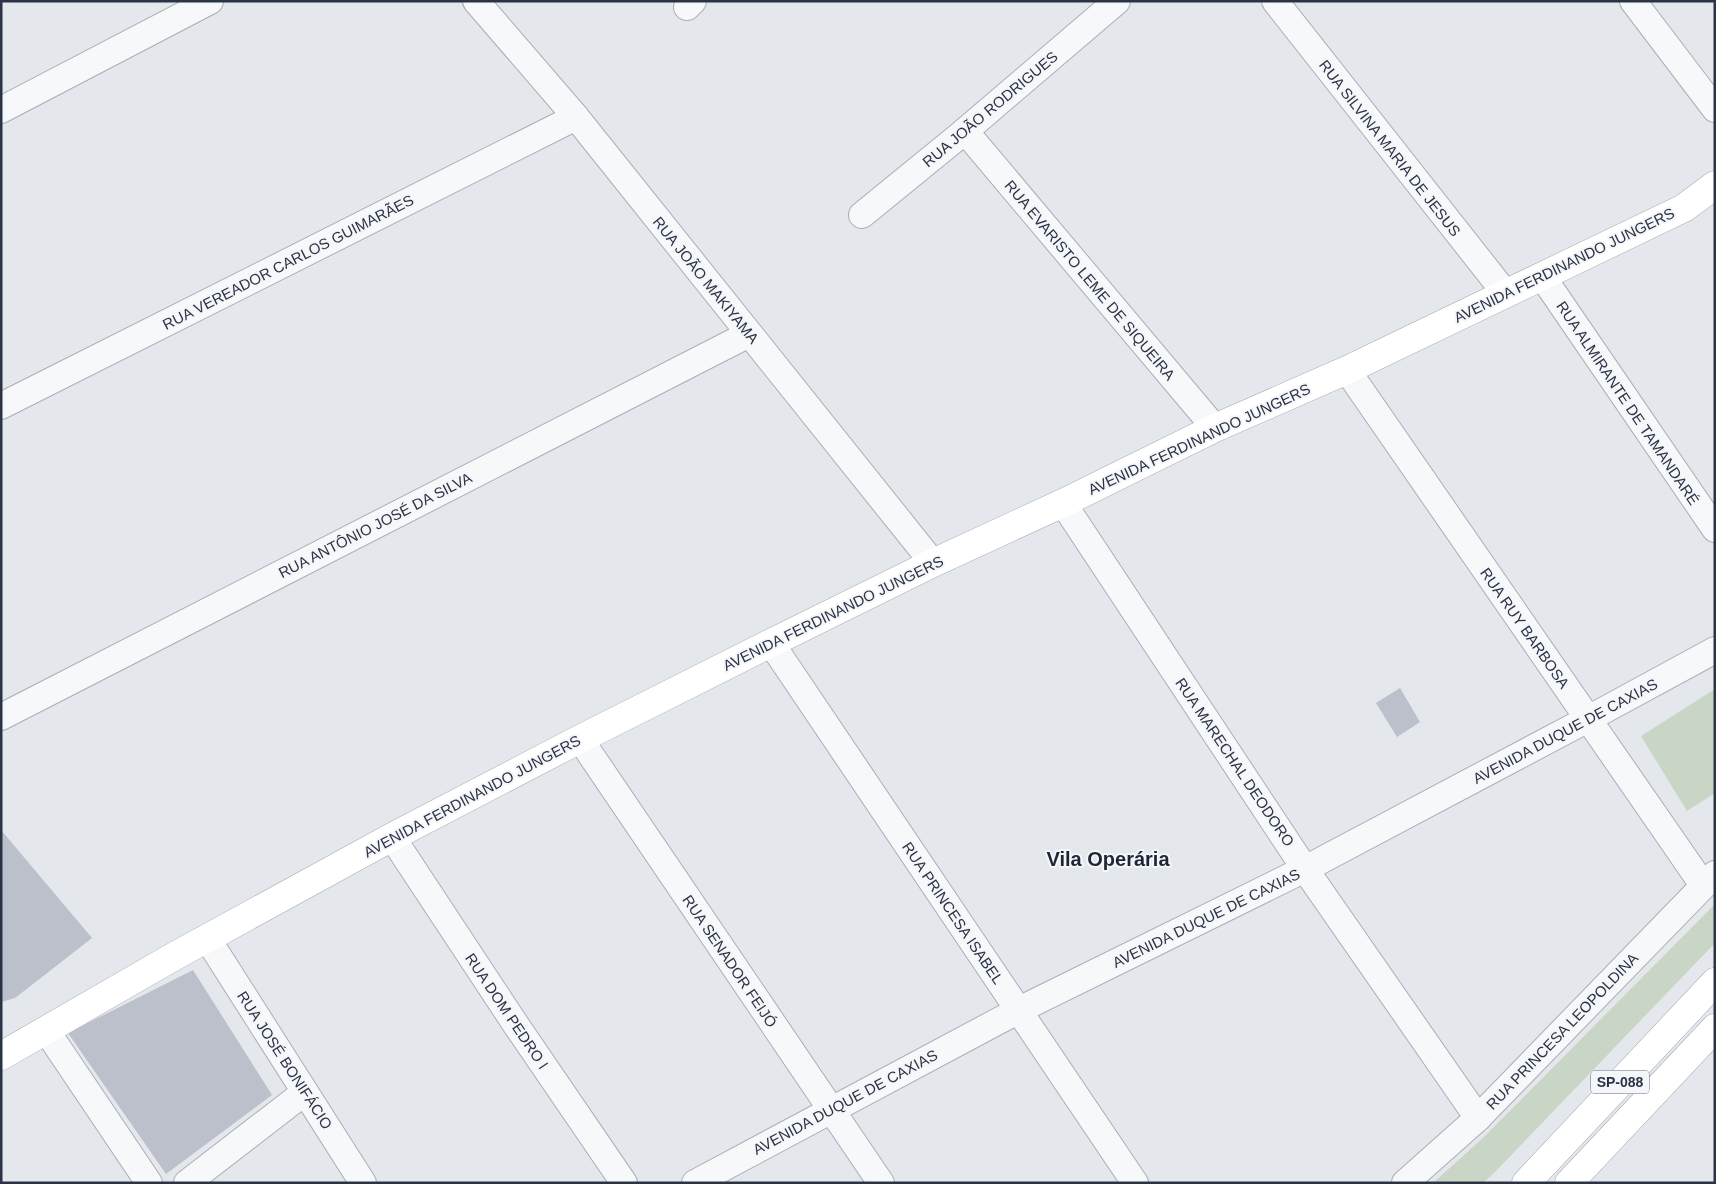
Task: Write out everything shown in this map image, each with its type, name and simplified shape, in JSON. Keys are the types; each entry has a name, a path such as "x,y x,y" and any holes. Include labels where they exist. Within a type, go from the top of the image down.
{"street":[{"path":"1,110 210,1"},
{"name":"RUA JOÃO MAKIYAMA","path":"476,1 576,117 933,563"},
{"name":"RUA JOÃO RODRIGUES","path":"862,215 965,131 1117,1"},
{"name":"RUA SILVINA MARIA DE JESUS","path":"1275,1 1506,294"},
{"path":"1633,1 1715,109"},
{"name":"RUA VEREADOR CARLOS GUIMARÃES","path":"1,406 576,117"},
{"name":"RUA EVARISTO LEME DE SIQUEIRA","path":"965,131 1215,428"},
{"name":"AVENIDA FERDINANDO JUNGERS","path":"1,1056 207,938 392,837 580,739 933,563 1063,503 1215,428 1347,370 1684,208 1715,185"},
{"name":"AVENIDA FERDINANDO JUNGERS","path":"1684,208 1715,207"},
{"name":"RUA ALMIRANTE DE TAMANDARÉ","path":"1542,276 1715,529"},
{"name":"RUA ANTÔNIO JOSÉ DA SILVA","path":"1,717 749,334"},
{"name":"RUA RUY BARBOSA","path":"1347,370 1588,719 1709,879"},
{"name":"RUA MARECHAL DEODORO","path":"1063,503 1305,869 1478,1118"},
{"name":"RUA PRINCESA ISABEL","path":"771,643 1135,1183"},
{"name":"AVENIDA DUQUE DE CAXIAS","path":"695,1183 1019,1010 1305,869 1715,650"},
{"name":"RUA SENADOR FEIJÓ","path":"580,739 880,1183"},
{"name":"RUA DOM PEDRO I","path":"392,837 516,1025 624,1183"},
{"name":"RUA PRINCESA LEOPOLDINA","path":"1406,1183 1478,1118 1709,879"},
{"name":"RUA JOSÉ BONIFÁCIO","path":"207,938 363,1183"},
{"name":"SP-088","path":"1526,1183 1715,982"},
{"name":"SP-088","path":"1569,1183 1715,1028"},
{"path":"46,1030 149,1183"},
{"path":"187,1183 305,1092"}],"green space":[{"path":"1715,689 1715,793 1687,811 1641,736"},
{"path":"1715,904 1715,943 1496,1171 1483,1183 1433,1183 1484,1137"}],"building":[{"path":"1400,688 1420,722 1397,737 1376,703"},
{"path":"1,830 92,938 15,998 1,1002"},
{"path":"193,970 272,1095 166,1174 68,1033"}],"district":[{"name":"Vila Operária","path":"1108,859"}]}
